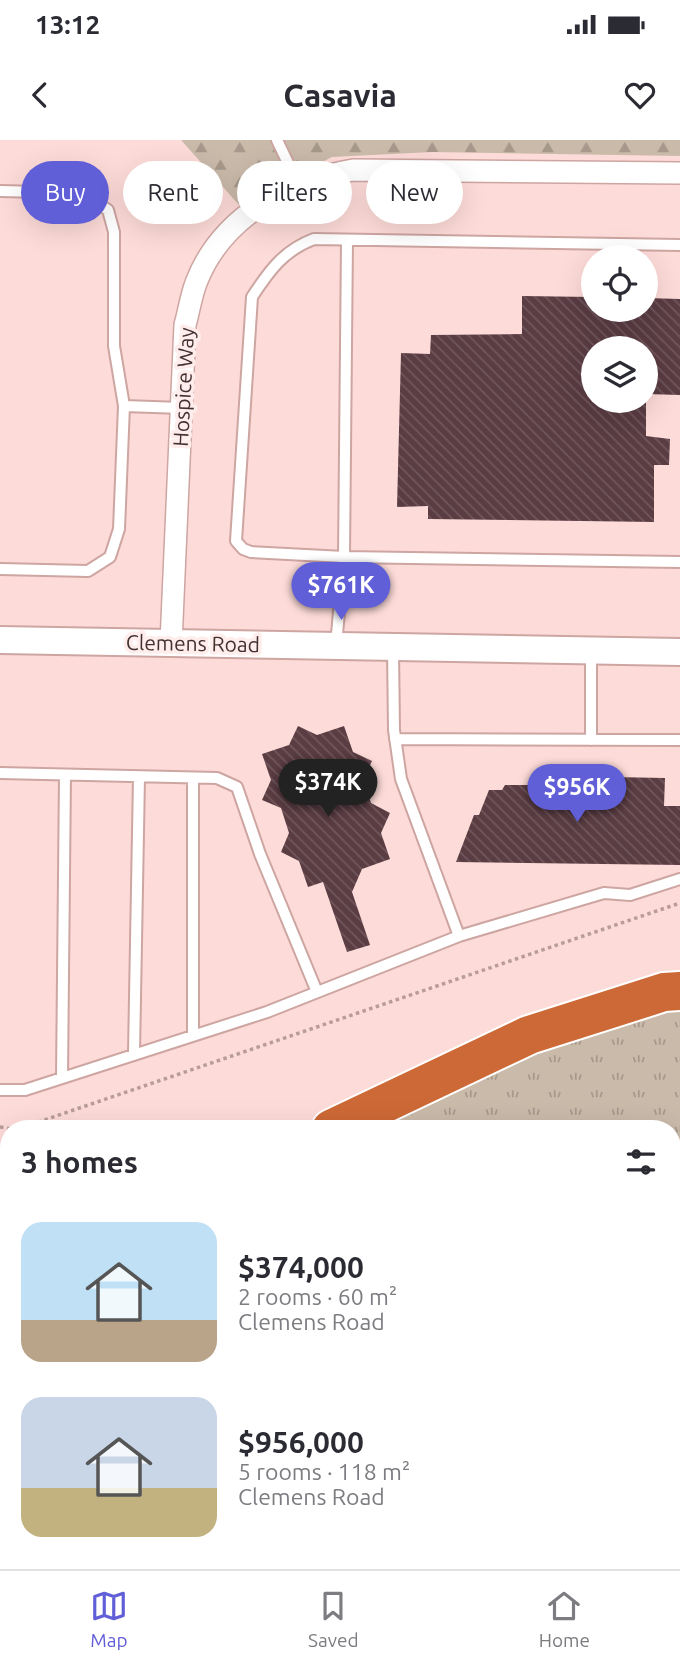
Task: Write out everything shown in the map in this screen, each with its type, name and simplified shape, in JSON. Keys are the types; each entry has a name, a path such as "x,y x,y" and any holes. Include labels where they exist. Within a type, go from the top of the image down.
{"highway":[{"path":"350,1120 528,1035 664,992 680,990"}],"street":[{"name":"Hospice Way","path":"352,170 680,173"},
{"name":"Hospice Way","path":"171,643 185,325 196,281 222,240 239,224"},
{"name":"Clemens Road","path":"0,640 680,652"}],"lane":[{"path":"277,140 287,161"},
{"path":"0,191 82,194 108,210 114,232 114,346 124,406 120,529 110,557 88,571 0,569"},
{"path":"680,245 314,239 297,245 272,267 252,297 236,541 243,549 251,552 344,558 680,562"},
{"path":"336,645 344,558 347,240"},
{"path":"124,406 182,408"},
{"path":"393,646 394,739 401,779 459,936"},
{"path":"591,649 591,740"},
{"path":"394,739 680,740"},
{"path":"0,773 217,778 237,787 260,854 317,992"},
{"path":"62,1077 65,775"},
{"path":"134,1053 139,777"},
{"path":"193,778 193,1034"},
{"path":"0,1090 25,1090 267,1012 459,936 604,894 631,895 680,879"}],"path":[{"path":"44,1120 680,903"}],"green space":[{"path":"181,140 680,140 680,156 432,152 332,157 324,161 237,161 237,203 223,187 223,161 200,161"},
{"path":"680,1003 680,1120 366,1120 485,1065"}],"building":[{"path":"522,296 581,297 581,322 658,322 658,298 680,299 680,395 658,394 658,336 581,336 581,413 646,413 646,436 670,439 669,465 654,465 654,522 428,519 428,506 397,507 401,353 430,354 431,335 522,334"},
{"path":"298,726 317,735 344,726 353,752 372,761 363,780 371,803 390,813 381,833 390,859 362,869 352,892 370,945 347,952 323,882 308,887 299,861 281,852 289,833 281,808 262,800 271,780 262,754 289,745"},
{"path":"559,776 665,778 664,806 680,806 680,865 456,862 474,815 479,815 489,790 502,790 505,785 555,785"}]}
